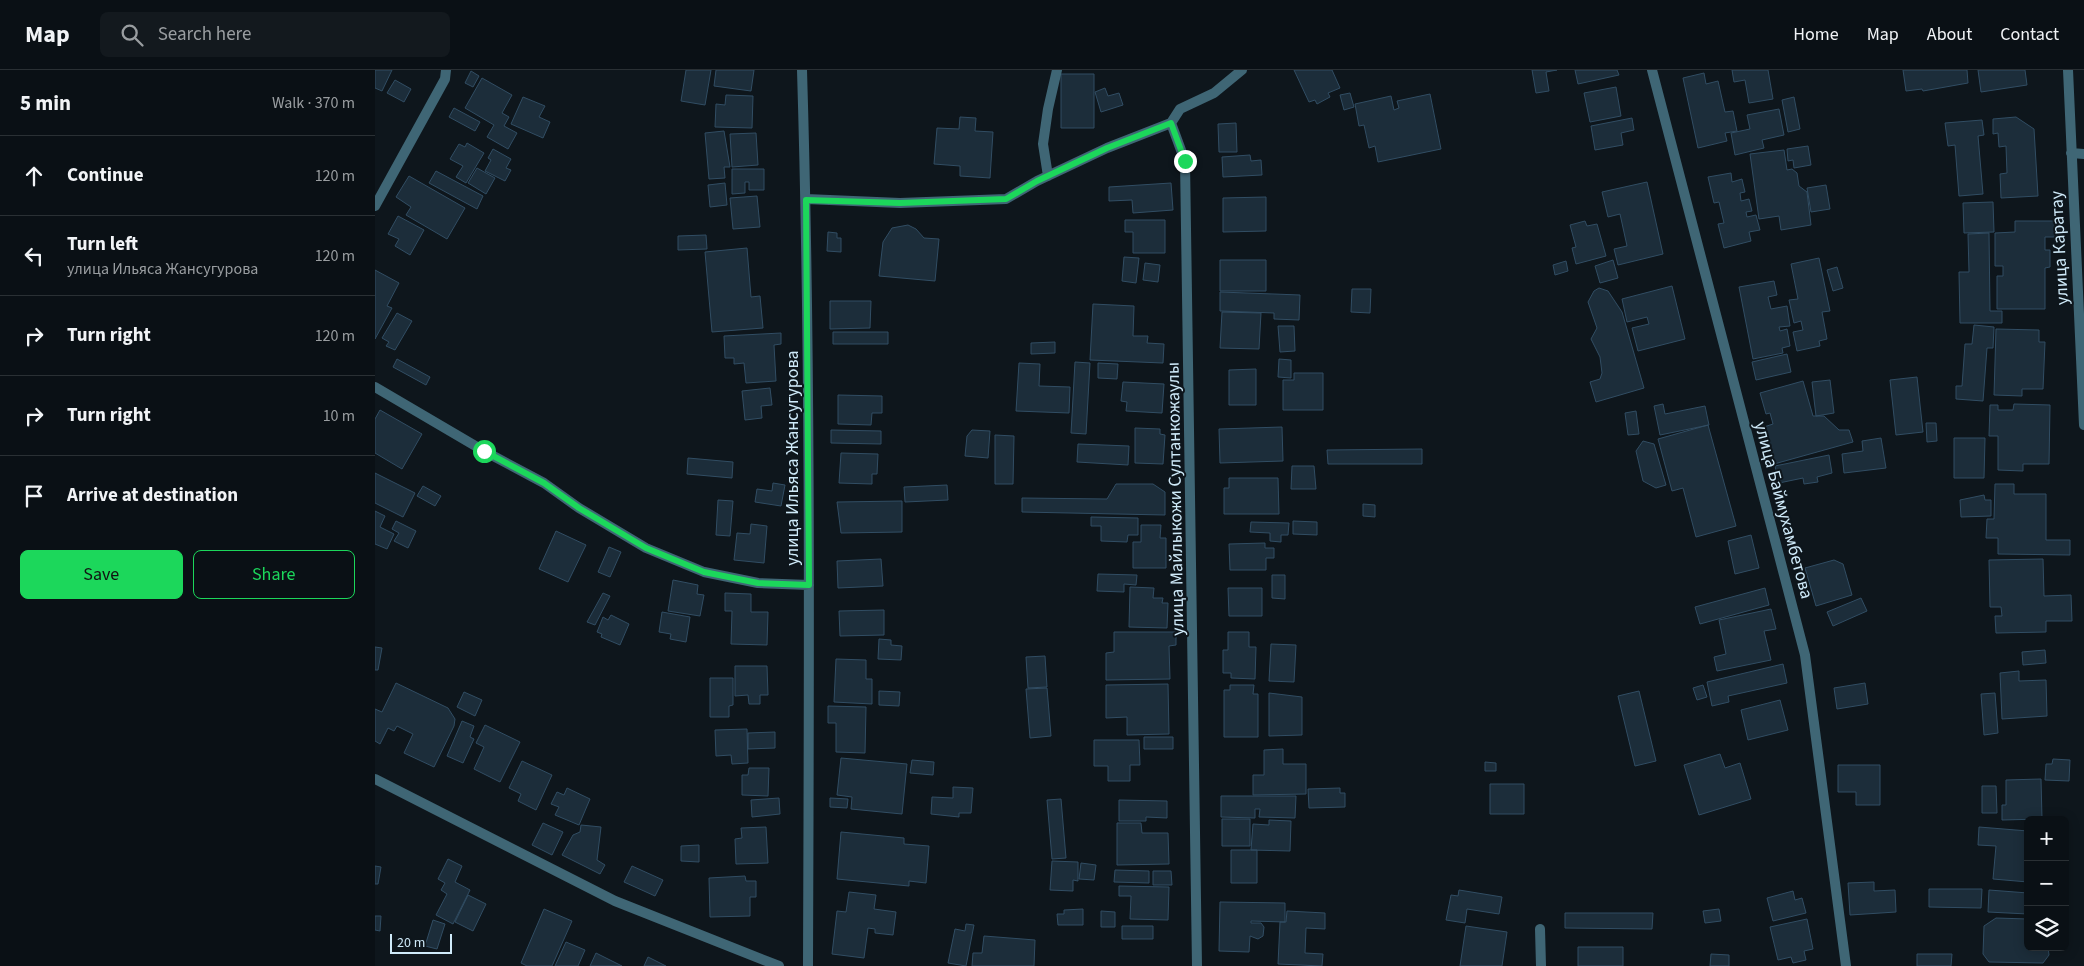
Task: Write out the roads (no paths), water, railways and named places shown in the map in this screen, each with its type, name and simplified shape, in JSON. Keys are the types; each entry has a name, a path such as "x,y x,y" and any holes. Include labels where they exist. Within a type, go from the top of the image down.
{"street":[{"path":"375,206 445,78 447,70"},
{"name":"улица Ильяса Жансугурова","path":"803,70 809,585 808,966"},
{"path":"1048,176 1043,144 1047,109 1057,70"},
{"path":"806,200 900,203 1006,199 1048,176 1107,148 1171,123 1180,109 1214,92 1242,70"},
{"name":"улица Баймухамбетова","path":"1652,70 1805,655 1846,966"},
{"name":"улица Каратау","path":"2069,70 2071,154 2084,425"},
{"name":"улица Майлыкожи Султанкожаулы","path":"1171,123 1185,161 1197,966"},
{"path":"2071,154 2084,154"},
{"path":"375,387 484,451 544,483 579,508 646,548 704,572 758,583 809,585"},
{"path":"375,779 615,902 779,966"},
{"path":"1540,929 1541,966"}]}
